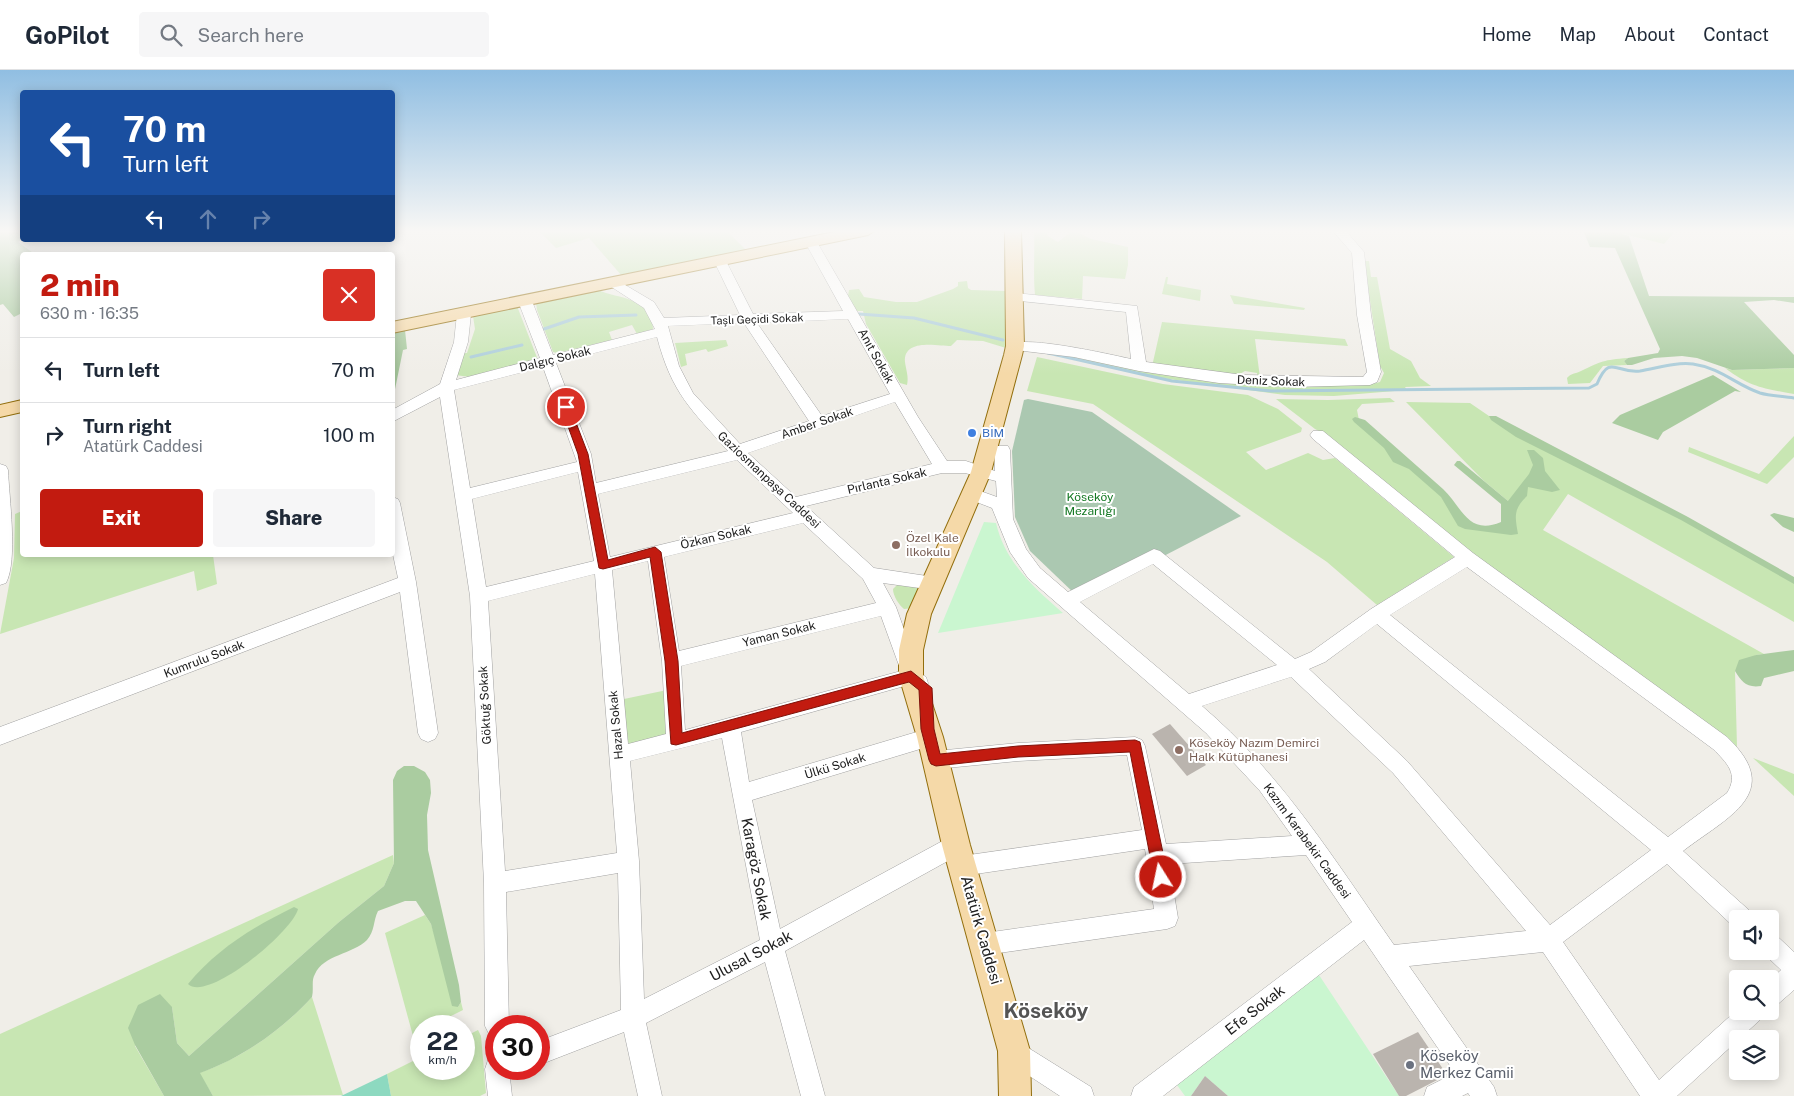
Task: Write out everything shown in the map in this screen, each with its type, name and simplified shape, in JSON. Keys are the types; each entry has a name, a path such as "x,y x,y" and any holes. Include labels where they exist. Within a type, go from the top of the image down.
{"main road":[{"path":"395,327 639,278"},
{"name":"Atatürk Caddesi","path":"1018,278 1020,298"},
{"name":"Atatürk Caddesi","path":"1015,1096 1016,1072 1014,1052 959,855 931,742 911,650 919,614 988,474 1002,450 1021,346 1021,278"},
{"name":"Atatürk Caddesi","path":"988,474 1021,346"},
{"path":"0,411 20,406"},
{"name":"Atatürk Caddesi","path":"918,682 928,632 978,496"}],"street":[{"path":"728,278 746,315 818,422"},
{"name":"Anıt Sokak","path":"831,278 898,396 942,467"},
{"name":"Deniz Sokak","path":"1021,346 1050,348 1199,376 1266,383 1365,382 1372,379 1374,372 1364,315 1360,278"},
{"path":"615,283 649,305 660,322"},
{"path":"1020,298 1132,309 1138,366"},
{"name":"Hazal Sokak","path":"525,301 549,360 586,465 603,565 628,861 633,1017 650,1096"},
{"path":"446,386 460,342 464,314"},
{"name":"Taşlı Geçidi Sokak","path":"660,322 746,315 853,316"},
{"name":"Dalgıç Sokak","path":"395,414 446,386 549,360 660,322"},
{"name":"Gaziosmanpaşa Caddesi","path":"660,322 672,366 681,385 703,415 738,452 869,574 887,607 918,682"},
{"name":"Göktuğ Sokak","path":"446,386 480,596 495,883 497,1015"},
{"name":"Amber Sokak","path":"590,490 738,452 818,422 898,396"},
{"path":"1318,435 1467,558 1530,602 1720,743 1741,766 1744,779 1742,790 1734,800 1666,849 1548,940 1389,957"},
{"path":"1002,450 1006,522"},
{"path":"464,495 586,465"},
{"name":"Pırlanta Sokak","path":"794,503 942,467 959,467 988,474"},
{"path":"0,470 3,552 0,578"},
{"name":"Kazım Karabekir Caddesi","path":"978,496 999,504 1015,545 1026,563 1043,582 1187,703 1254,770 1312,845 1478,1087"},
{"name":"Özkan Sokak","path":"480,596 808,516"},
{"path":"395,519 407,582 428,733"},
{"path":"655,552 672,661 676,740"},
{"path":"1066,601 1154,556 1293,668 1400,767 1548,940 1657,1096 1743,1020"},
{"path":"1187,703 1293,668 1318,656 1377,614 1467,558"},
{"path":"869,574 934,583"},
{"name":"Kumrulu Sokak","path":"0,736 407,582"},
{"name":"Yaman Sokak","path":"672,661 887,607"},
{"path":"1377,614 1666,849 1732,910"},
{"path":"619,755 918,682"},
{"name":"Karagöz Sokak","path":"730,727 741,794 772,946 813,1096"},
{"name":"Ülkü Sokak","path":"741,794 931,742 1018,752 1135,746 1156,847"},
{"path":"959,855 1156,847 1312,845"},
{"path":"985,944 1167,918 1156,847"},
{"name":"Ulusal Sokak","path":"550,1049 633,1017 772,946 959,855"},
{"path":"495,883 628,861"},
{"name":"Efe Sokak","path":"1143,1096 1367,924"},
{"path":"1779,953 1794,967"},
{"path":"1779,988 1794,974"},
{"path":"1014,1052 1082,1096"},
{"path":"499,1080 500,1096"},
{"path":"1436,1096 1478,1087"}],"green space":[{"path":"0,278 20,278 20,314 14,317 3,304 0,305"},
{"path":"1083,278 1082,299 1035,295 1034,279"},
{"path":"1166,278 1168,278 1167,284 1201,290 1200,301 1162,294"},
{"path":"1367,278 1377,278 1390,349 1411,361 1420,378 1431,386 1405,387 1407,390 1334,396 1285,395 1154,377 1052,354 1058,353 1157,374 1263,386 1372,384 1380,382 1384,373 1380,366"},
{"path":"1628,278 1643,278 1649,296 1794,297 1794,303 1774,300 1744,302 1794,355 1794,368 1732,370 1697,358 1682,356 1654,358 1632,365 1627,365 1624,361 1628,358 1658,353 1660,349"},
{"path":"967,281 968,288 971,290 1005,291 1008,332 1006,348 983,341 957,340 951,346 915,346 906,354 907,385 900,383 866,324 863,311 853,311 848,296 849,290 859,289 864,297 896,302 917,302 953,289 958,286 958,282"},
{"path":"598,290 641,305 651,319 653,329 637,334 632,325 609,332 612,340 557,353 553,352 536,303"},
{"path":"1230,295 1305,308 1304,310 1234,304"},
{"path":"517,306 538,360 470,377 455,375 463,353 467,353 475,329 473,316"},
{"path":"1162,322 1345,339 1348,346 1255,339 1260,378 1258,378 1257,373 1245,371 1238,375 1155,365 1153,362"},
{"path":"395,330 405,330 407,349 403,350 395,389"},
{"path":"726,340 728,346 708,352 706,349 685,354 687,365 681,367 675,343"},
{"path":"1037,357 1163,384 1248,395 1278,409 1302,428 1301,432 1246,452 1266,470 1308,453 1323,460 1335,458 1454,557 1377,605 1327,562 1093,404 1027,391"},
{"path":"1628,358 1624,361 1627,365 1603,366 1590,383 1568,384 1567,378 1572,374 1613,359"},
{"path":"1725,368 1732,370 1794,368 1794,394 1766,388 1743,380"},
{"path":"1713,375 1741,392 1735,391 1663,432 1658,440 1612,423 1620,415"},
{"path":"1390,398 1395,402 1362,404 1357,410 1359,420 1443,494 1468,525 1491,529 1503,524 1508,501 1483,480 1406,402 1470,403 1489,416 1794,580 1794,622 1568,494 1543,530 1764,654 1756,655 1735,671 1737,747 1473,556 1325,434 1315,429 1276,399"},
{"name":"Köseköy Mezarlığı","path":"1028,399 1092,412 1241,516 1158,559 1076,595 1030,551 1015,517 1012,451 1024,400"},
{"path":"1489,416 1496,416 1688,517 1794,577 1794,584 1681,520 1516,437 1491,420"},
{"path":"1355,417 1365,420 1443,489 1467,518 1481,525 1501,522 1501,504 1454,465 1457,461 1460,461 1508,501 1529,474 1533,465 1527,450 1534,450 1543,458 1545,471 1560,490 1552,492 1528,487 1527,496 1519,505 1516,513 1518,534 1511,535 1465,529 1458,526 1441,497 1409,469 1393,462 1384,448 1354,422 1352,419"},
{"path":"1794,436 1794,457 1767,484 1688,452 1689,447 1759,474"},
{"path":"20,512 20,557 213,557 217,584 197,591 194,571 0,634 14,558 15,514"},
{"path":"1774,513 1794,518 1794,532 1783,527 1770,515"},
{"path":"984,522 996,523 1006,550 1022,573 1031,584 1063,613 938,633"},
{"path":"897,585 922,588 914,608 904,609 898,603 893,589"},
{"path":"1794,650 1794,671 1764,678 1761,686 1748,685 1735,671 1739,660 1756,655"},
{"path":"667,690 669,734 629,744 626,736 624,699"},
{"path":"1753,758 1794,774 1794,796"},
{"path":"404,766 414,766 425,772 430,780 431,793 427,815 428,850 459,985 461,1002 458,1007 452,1006 431,924 416,901 405,901 378,911 367,940 354,949 331,959 319,968 313,979 312,997 288,1021 246,1051 200,1073 213,1096 164,1096 135,1045 128,1028 138,1005 160,994 172,1007 177,1043 189,1056 339,922 384,886 394,863 393,780 397,771"},
{"path":"393,855 394,863 384,886 339,922 189,1056 177,1043 172,1007 135,1046 164,1096 0,1096 0,1034"},
{"path":"294,907 298,909 282,933 249,962 213,983 198,987 188,984 199,971 223,950 250,931"},
{"path":"425,915 431,924 458,1007 461,1002 463,1010 453,1015 410,1015 410,1025 385,933"},
{"path":"1319,975 1399,1096 1228,1096 1205,1076 1191,1096 1185,1096 1177,1085"},
{"path":"312,997 343,1095 213,1096 199,1073 230,1060 260,1042 288,1021"},
{"path":"478,1030 481,1036 486,1093 480,1096 391,1096 387,1074 410,1062 410,1080 475,1080 475,1032"},
{"path":"387,1074 391,1096 341,1096"}],"building":[{"name":"Köseköy Nazım Demirci Halk Kütüphanesi","path":"1170,724 1206,765 1187,776 1152,734"},
{"name":"Köseköy Merkez Camii","path":"1418,1032 1447,1075 1406,1096 1399,1096 1373,1054"},
{"path":"1205,1076 1228,1096 1191,1096"}],"waterway":[{"path":"859,314 914,318 1003,340"},
{"path":"544,329 579,317 636,315"},
{"path":"471,357 522,345"},
{"path":"1048,353 1172,381 1271,391 1589,388 1597,384 1606,369 1610,367 1640,371 1673,365 1693,364 1712,369 1751,390 1768,395 1794,398"}],"place":[{"name":"BİM","path":"972,433"},
{"name":"Özel Kale İlkokulu","path":"896,545"},
{"name":"Köseköy Nazım Demirci Halk Kütüphanesi","path":"1179,750"},
{"name":"Köseköy Merkez Camii","path":"1410,1065"}],"district":[{"name":"Köseköy","path":"1046,1011"}],"route":[{"path":"566,407 583,454 603,565 655,552 672,661 676,740 730,727 911,676 925,688 928,729 936,760 1018,752 1135,746 1161,877"}]}
